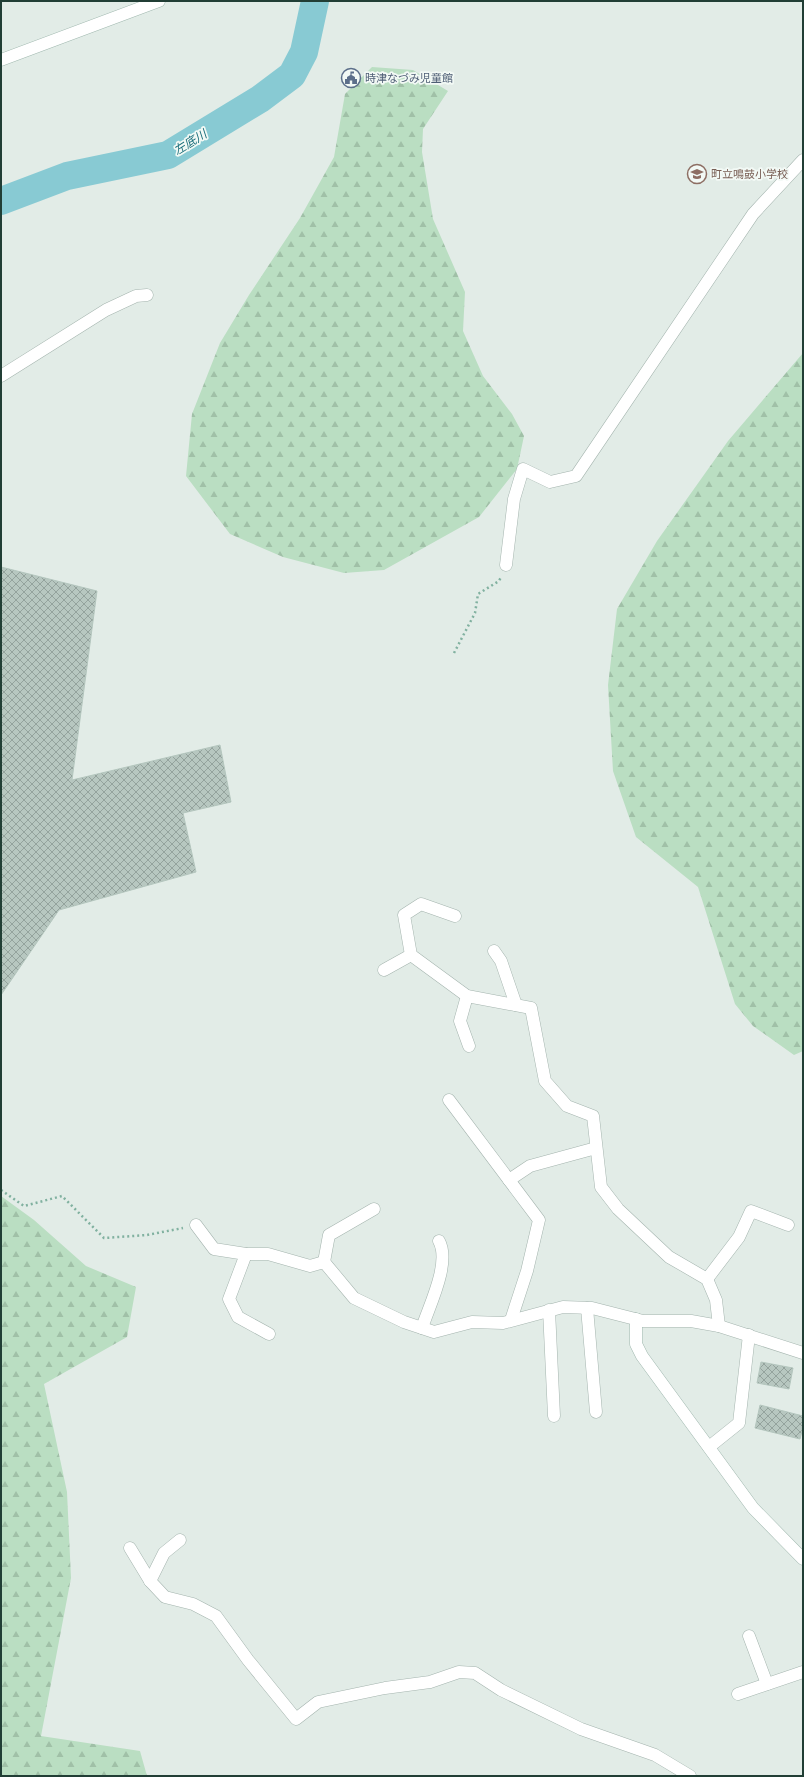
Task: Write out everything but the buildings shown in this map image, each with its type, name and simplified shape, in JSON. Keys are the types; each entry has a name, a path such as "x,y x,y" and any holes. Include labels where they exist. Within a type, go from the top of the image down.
{"street":[{"path":"1,60 159,1"},
{"path":"506,565 514,499 523,469 550,482 576,476 753,214 803,160"},
{"path":"1,376 106,310 136,296 147,294"},
{"path":"455,916 421,904 404,915 411,955 467,996 531,1008 545,1081 567,1106 594,1116 601,1187 618,1209 669,1258 707,1279 716,1300 719,1326"},
{"path":"494,951 501,961 516,1005"},
{"path":"384,970 411,955"},
{"path":"467,996 460,1021 469,1046"},
{"path":"450,1100 539,1220 526,1271 511,1320"},
{"path":"509,1180 530,1166 596,1148"},
{"path":"324,1262 329,1235 374,1209"},
{"path":"707,1279 739,1237 751,1212 788,1225"},
{"path":"196,1225 214,1249 246,1254 268,1254 310,1266 324,1262"},
{"path":"422,1328 443,1265 443,1248 439,1241"},
{"path":"246,1254 229,1299 238,1317 269,1334"},
{"path":"324,1262 354,1298 397,1319 434,1332 472,1322 503,1323 563,1306 587,1308 636,1319 691,1320 719,1326 803,1352"},
{"path":"587,1308 596,1412"},
{"path":"549,1310 554,1416"},
{"path":"636,1319 636,1344 642,1356 753,1508 803,1559"},
{"path":"709,1447 739,1423 749,1335"},
{"path":"150,1580 164,1553 180,1540"},
{"path":"130,1548 150,1580 165,1596 193,1604 216,1616 248,1660 296,1719 318,1702 385,1688 430,1682 459,1672 475,1673 501,1690 581,1729 655,1755 690,1776"},
{"path":"749,1636 767,1684"},
{"path":"738,1694 803,1672"}],"path":[{"path":"454,653 475,614 478,594 500,581 506,565"},
{"path":"1,1190 24,1206 62,1196 104,1238 147,1235 196,1225"}],"green space":[{"path":"372,67 413,70 448,91 423,129 422,152 433,219 465,292 463,331 483,376 512,414 524,436 517,469 479,517 384,570 344,573 283,557 230,534 186,476 192,414 220,343 249,295 300,218 334,157 345,94"},
{"path":"803,353 803,1051 794,1055 753,1026 735,1004 698,887 636,837 613,771 608,685 617,609 657,541 728,441"},
{"path":"1,1196 34,1220 86,1266 136,1287 127,1337 44,1384 67,1492 71,1578 41,1736 140,1751 147,1776 1,1776"}],"waterway":[{"name":"左底川","path":"1,201 67,176 168,155 260,99 292,75 304,52 315,1"}],"place":[{"name":"時津なづみ児童館","path":"351,78"},
{"name":"町立鳴鼓小学校","path":"697,174"}]}
